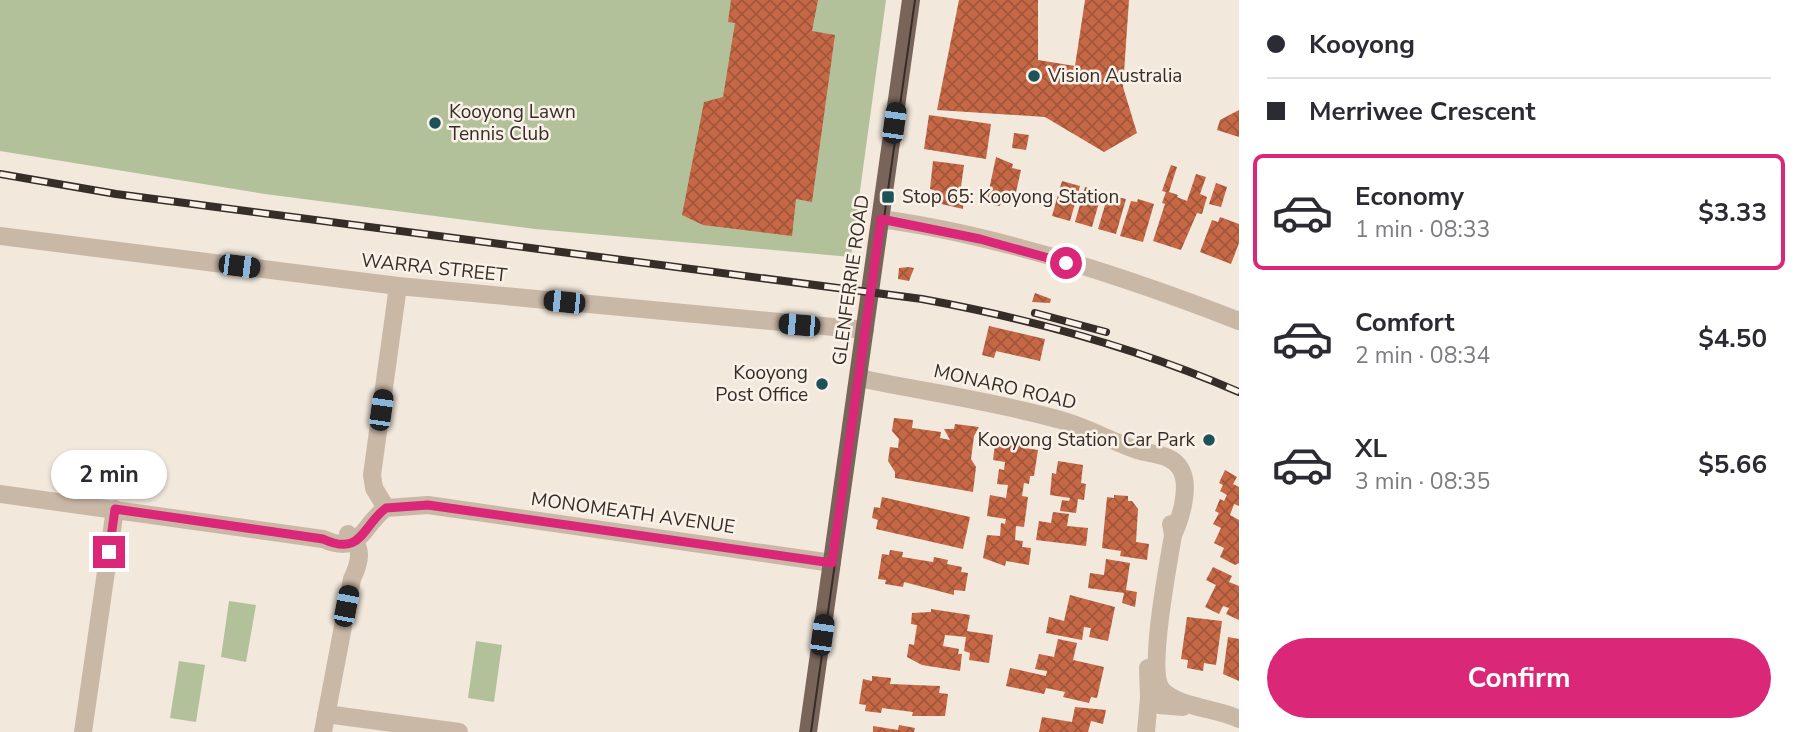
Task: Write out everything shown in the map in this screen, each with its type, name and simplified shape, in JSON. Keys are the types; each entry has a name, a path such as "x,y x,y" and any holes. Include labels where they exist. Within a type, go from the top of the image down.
{"main road":[{"name":"GLENFERRIE ROAD","path":"808,732 911,0"}],"street":[{"path":"881,219 943,230 1030,252 1144,287 1239,321"},
{"name":"WARRA STREET","path":"0,236 398,286 865,330"},
{"path":"350,540 382,503 372,475 398,286"},
{"name":"MONARO ROAD","path":"859,377 971,397 1060,419 1138,450 1170,475 1173,484 1172,535 1156,652 1147,676 1154,693 1146,732"},
{"path":"0,494 323,539 350,540"},
{"name":"MONOMEATH AVENUE","path":"382,503 428,505 832,563"},
{"path":"83,732 115,509"},
{"path":"350,540 360,555 352,579 325,723 459,732"},
{"path":"1154,693 1159,705 1194,706 1239,719"}],"green space":[{"name":"Kooyong Lawn Tennis Club","path":"0,0 886,0 851,257 535,229 265,194 0,151"},
{"path":"229,601 256,605 246,662 221,657"},
{"path":"476,641 502,645 494,702 468,698"},
{"path":"179,661 205,665 196,722 170,718"}],"building":[{"path":"731,0 818,0 812,31 835,35 812,202 796,199 792,236 703,225 682,215 704,102 723,97 735,23 728,22"},
{"name":"Vision Australia","path":"959,0 1038,0 1038,60 1075,66 1085,0 1129,0 1123,87 1137,133 1104,152 1045,117 937,110"},
{"path":"1239,110 1239,137 1217,130 1220,120"},
{"path":"929,115 991,124 986,159 924,149"},
{"path":"1014,133 1029,135 1026,150 1012,148"},
{"path":"996,157 1013,164 1012,168 1021,170 1016,192 1012,192 1010,202 1001,201 1000,206 986,204"},
{"path":"933,161 964,165 960,194 964,195 963,209 933,202 934,190 930,189"},
{"path":"1171,165 1177,167 1169,192 1187,201 1196,174 1206,177 1200,194 1207,197 1202,214 1197,213 1181,250 1153,241 1165,204 1162,203 1166,192 1162,191"},
{"path":"1062,181 1080,186 1070,221 1052,216"},
{"path":"1216,183 1227,187 1221,207 1209,204"},
{"path":"1085,187 1102,192 1092,227 1075,222"},
{"path":"1108,195 1126,199 1116,234 1098,229"},
{"path":"1138,199 1154,204 1143,242 1120,236 1131,201 1137,202"},
{"path":"1220,217 1239,224 1239,243 1231,264 1200,252 1212,220 1218,222"},
{"path":"899,268 914,268 909,281 898,279"},
{"path":"1035,293 1051,299 1050,303 1032,302"},
{"path":"989,326 1045,339 1040,361 996,351 994,358 982,355"},
{"path":"894,418 913,420 912,428 941,432 940,438 950,440 944,429 954,429 955,424 979,427 974,436 971,459 976,467 973,492 895,478 895,472 888,461 890,447 898,448 899,439 892,431"},
{"path":"1009,441 1026,443 1025,448 1038,450 1034,476 1030,476 1029,484 1024,483 1022,496 1028,497 1024,527 1016,526 1015,540 1023,541 1022,547 1031,548 1029,565 1006,561 1005,566 983,558 987,535 1000,536 1001,523 1005,524 1006,519 987,516 990,495 1006,498 1008,485 997,484 999,469 1004,470 1005,462 993,460 995,444 1009,445"},
{"path":"1058,461 1083,465 1081,483 1086,484 1084,500 1078,499 1076,513 1060,511 1062,500 1069,501 1070,498 1050,495 1052,473 1056,474"},
{"path":"1225,470 1237,477 1233,484 1239,487 1239,506 1234,504 1230,515 1239,520 1239,563 1235,565 1220,557 1224,548 1214,543 1221,528 1213,524 1219,513 1215,511 1220,499 1224,501 1227,495 1220,491 1223,485 1219,483"},
{"path":"1114,495 1128,496 1128,501 1132,501 1138,509 1136,542 1149,544 1147,560 1120,556 1121,551 1102,548 1107,497 1114,498"},
{"path":"882,497 970,517 963,549 876,529 878,520 872,518 874,507 880,508"},
{"path":"1053,512 1069,514 1067,526 1088,528 1086,546 1036,540 1039,521 1051,523"},
{"path":"890,550 903,552 902,557 933,562 934,557 948,560 947,564 962,567 961,572 968,573 965,591 954,590 954,595 904,582 903,587 885,584 886,580 878,579 882,554 889,555"},
{"path":"1106,559 1130,563 1126,590 1137,592 1135,607 1122,603 1124,593 1088,588 1090,573 1104,575"},
{"path":"1213,567 1232,576 1229,582 1239,586 1239,620 1226,614 1229,608 1223,606 1219,614 1205,607 1216,585 1206,580"},
{"path":"1070,595 1115,607 1108,641 1089,637 1091,628 1084,627 1082,640 1046,633 1049,617 1064,621"},
{"path":"931,609 970,615 967,631 993,635 989,663 969,660 970,653 964,651 966,637 945,635 943,646 959,649 958,654 962,654 960,671 922,665 907,657 909,644 914,645 917,625 911,624 912,613 931,612"},
{"path":"1187,617 1222,621 1216,665 1204,663 1203,671 1187,668 1188,660 1181,659"},
{"path":"1228,637 1239,639 1239,681 1223,674"},
{"path":"1058,639 1077,643 1073,660 1104,667 1097,698 1091,697 1089,703 1063,697 1065,692 1046,688 1044,694 1006,686 1010,668 1046,676 1047,671 1035,669 1039,654 1054,657"},
{"path":"872,676 891,678 890,684 940,686 939,693 948,694 945,716 912,716 913,712 882,708 881,713 865,711 866,705 859,704 863,679 872,681"},
{"path":"1075,707 1106,710 1103,724 1091,721 1088,732 1039,732 1042,717 1072,722"},
{"path":"899,725 915,728 914,732 873,732 873,726 898,730"}],"tram line":[{"path":"811,732 915,0"}],"railway":[{"path":"0,174 116,194 922,299 1084,336 1201,376 1239,392"},
{"path":"1035,313 1106,332"}],"place":[{"name":"Vision Australia","path":"1034,76"},
{"name":"Kooyong Lawn Tennis Club","path":"435,123"},
{"name":"Stop 65: Kooyong Station","path":"888,197"},
{"name":"Kooyong Post Office","path":"822,384"},
{"name":"Kooyong Station Car Park","path":"1209,440"}],"route":[{"path":"109,552 115,509 323,539 338,545 357,541 386,508 428,505 832,563 881,219 943,230 1066,263"}]}
